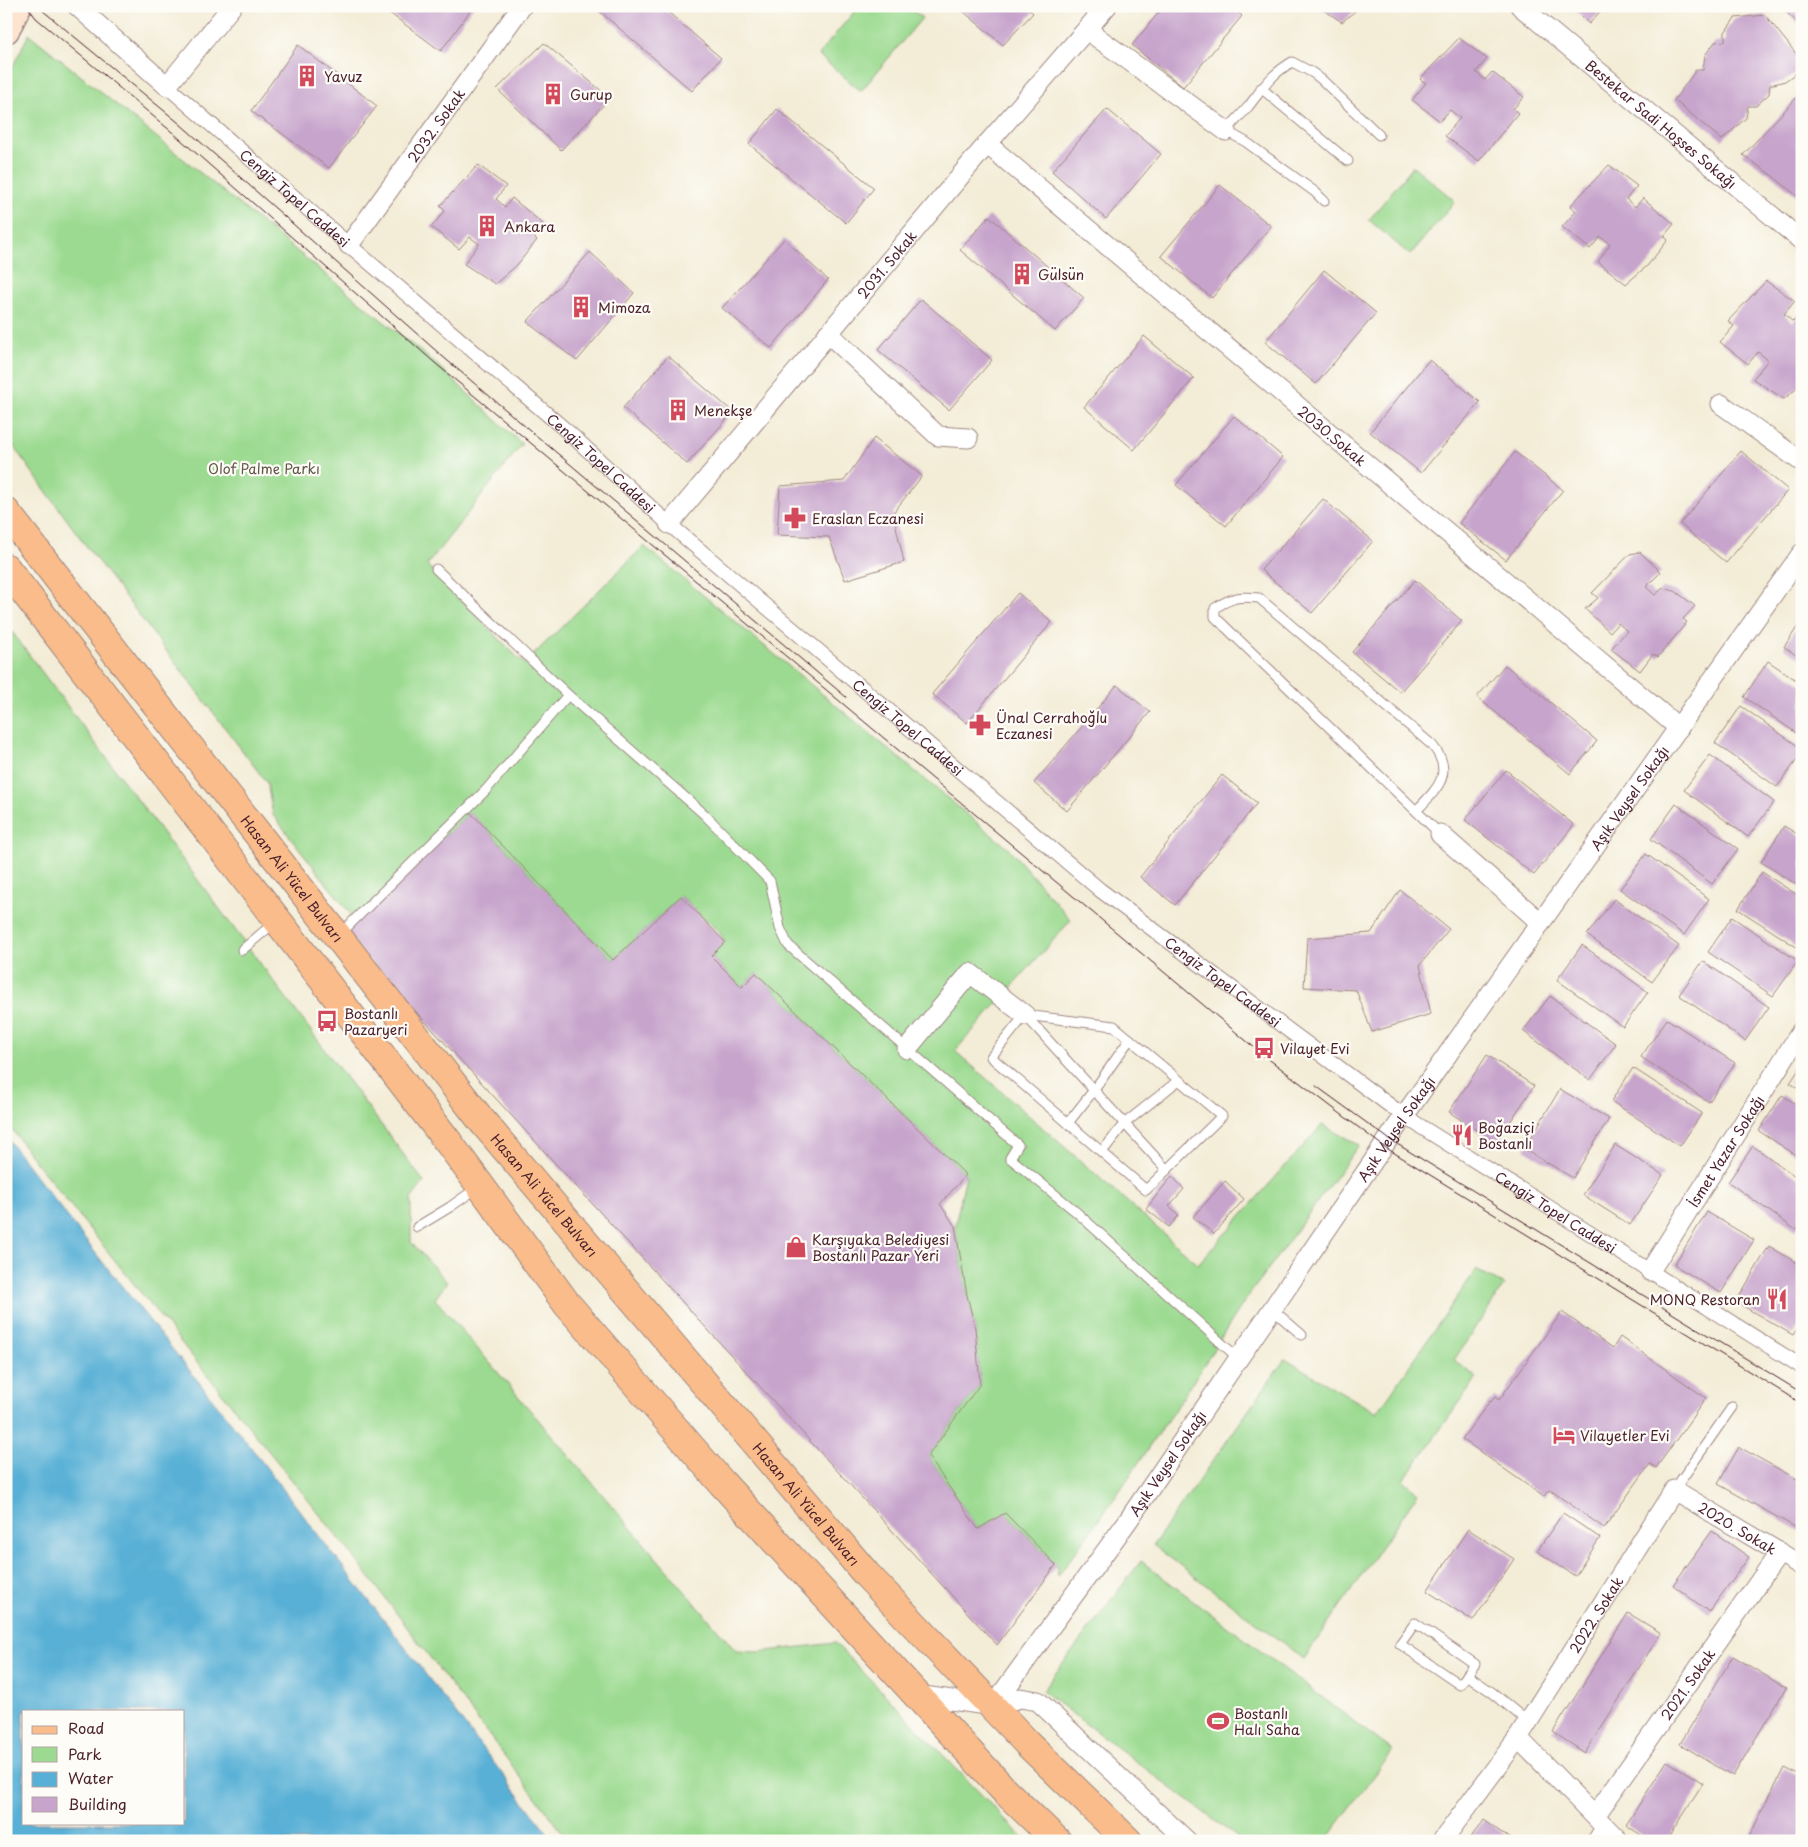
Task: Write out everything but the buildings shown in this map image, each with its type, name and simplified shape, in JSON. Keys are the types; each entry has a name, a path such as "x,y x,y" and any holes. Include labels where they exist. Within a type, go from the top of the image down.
{"main road":[{"path":"6,30 18,6"},
{"name":"Hasan Ali Yücel Bulvarı","path":"6,512 482,1121 867,1574 1027,1743 1128,1841"},
{"path":"6,568 278,920 567,1304 722,1483 1004,1790 1057,1841"}],"street":[{"name":"Cengiz Topel Caddesi","path":"77,6 349,245 568,432 669,524 1100,890 1404,1116 1802,1367"},
{"path":"167,86 232,6"},
{"name":"2032. Sokak","path":"349,245 522,6"},
{"name":"2031. Sokak","path":"669,524 987,144 1106,6"},
{"name":"Bestekar Sadi Hoşses Sokağı","path":"1520,6 1802,242"},
{"path":"1087,30 1226,131"},
{"name":"2030.Sokak","path":"987,144 1679,728"},
{"path":"828,333 938,436 968,438"},
{"path":"1720,404 1802,462"},
{"name":"Aşık Veysel Sokağı","path":"993,1706 1127,1522 1404,1116 1679,728 1798,565"},
{"path":"1440,834 1541,923"},
{"path":"908,1049 970,973 1026,1015"},
{"name":"İsmet Yazar Sokağı","path":"1650,1271 1802,1030"},
{"name":"2020. Sokak","path":"1674,1490 1802,1566"},
{"name":"2022. Sokak","path":"1442,1841 1518,1738 1674,1490"},
{"name":"2021. Sokak","path":"1598,1820 1780,1552"},
{"path":"917,1695 993,1706 1020,1698 1038,1701 1187,1841"},
{"path":"1518,1738 1619,1841"}],"lane":[{"path":"1324,201 1315,192 1246,142 1226,131 1261,88 1279,70 1292,62 1322,80 1379,135"},
{"path":"1261,88 1348,161"},
{"path":"436,568 568,695 704,814 770,881 780,928 788,945 1018,1145 1010,1158 1074,1210 1238,1358"},
{"path":"1416,811 1440,786 1444,763 1440,754 1432,745 1259,598 1240,596 1228,600 1215,608 1215,617 1416,811 1440,834"},
{"path":"338,936 486,790 568,695"},
{"path":"242,950 278,920"},
{"path":"1026,1015 1114,1026 1222,1116 1146,1190 991,1057 1026,1015"},
{"path":"1026,1015 1167,1170"},
{"path":"1068,1123 1130,1039"},
{"path":"1102,1152 1124,1124 1179,1080"},
{"path":"417,1227 480,1186"},
{"path":"1272,1309 1302,1335"},
{"path":"1674,1490 1732,1407"},
{"path":"1415,1623 1475,1664 1467,1675 1460,1685 1400,1644 1415,1623"},
{"path":"1467,1675 1528,1722"},
{"path":"1591,1841 1598,1820"}],"green space":[{"path":"859,6 908,6 922,18 861,91 818,55"},
{"name":"Olof Palme Parkı","path":"29,34 435,363 522,444 427,565 524,664 644,546 1010,850 1071,920 955,1051 1198,1264 1322,1125 1359,1145 1244,1302 1116,1496 1058,1576 1056,1565 1006,1513 978,1529 928,1456 980,1384 975,1328 967,1295 955,1226 966,1175 756,973 742,987 711,956 725,942 720,933 681,896 613,960 470,812 356,921 273,815 267,783 81,539 6,436 6,119 8,114 6,111 6,80"},
{"path":"1413,166 1455,201 1410,255 1369,220"},
{"path":"6,624 424,1182 411,1199 411,1242 447,1282 435,1299 736,1651 758,1652 835,1643 1026,1841 569,1841 354,1557 34,1160 6,1121"},
{"path":"1476,1270 1504,1285 1454,1360 1477,1378 1404,1480 1418,1493 1304,1659 1153,1545 1285,1359 1377,1413"},
{"name":"Bostanlı Halı Saha","path":"1141,1561 1393,1751 1325,1841 1242,1841 1042,1691"}],"water":[{"path":"6,1137 97,1255 246,1441 554,1841 6,1841"}],"tram line":[{"path":"27,6 36,18 172,132 435,363 1262,1054 1383,1146 1802,1404"},
{"path":"40,6 42,10 179,123 442,356 846,697"},
{"path":"1316,1086 1389,1139 1802,1393"}],"place":[{"name":"Yavuz","path":"307,76"},
{"name":"Gurup","path":"553,94"},
{"name":"Ankara","path":"487,226"},
{"name":"Gülsün","path":"1022,274"},
{"name":"Mimoza","path":"581,307"},
{"name":"Menekşe","path":"678,410"},
{"name":"Eraslan Eczanesi","path":"795,518"},
{"name":"Ünal Cerrahoğlu Eczanesi","path":"980,725"},
{"name":"Bostanlı Pazaryeri","path":"327,1021"},
{"name":"Vilayet Evi","path":"1264,1048"},
{"name":"Boğaziçi Bostanlı","path":"1462,1135"},
{"name":"Karşıyaka Belediyesi Bostanlı Pazar Yeri","path":"796,1247"},
{"name":"MONQ Restoran","path":"1777,1299"},
{"name":"Vilayetler Evi","path":"1564,1435"},
{"name":"Bostanlı Halı Saha","path":"1218,1721"}]}
